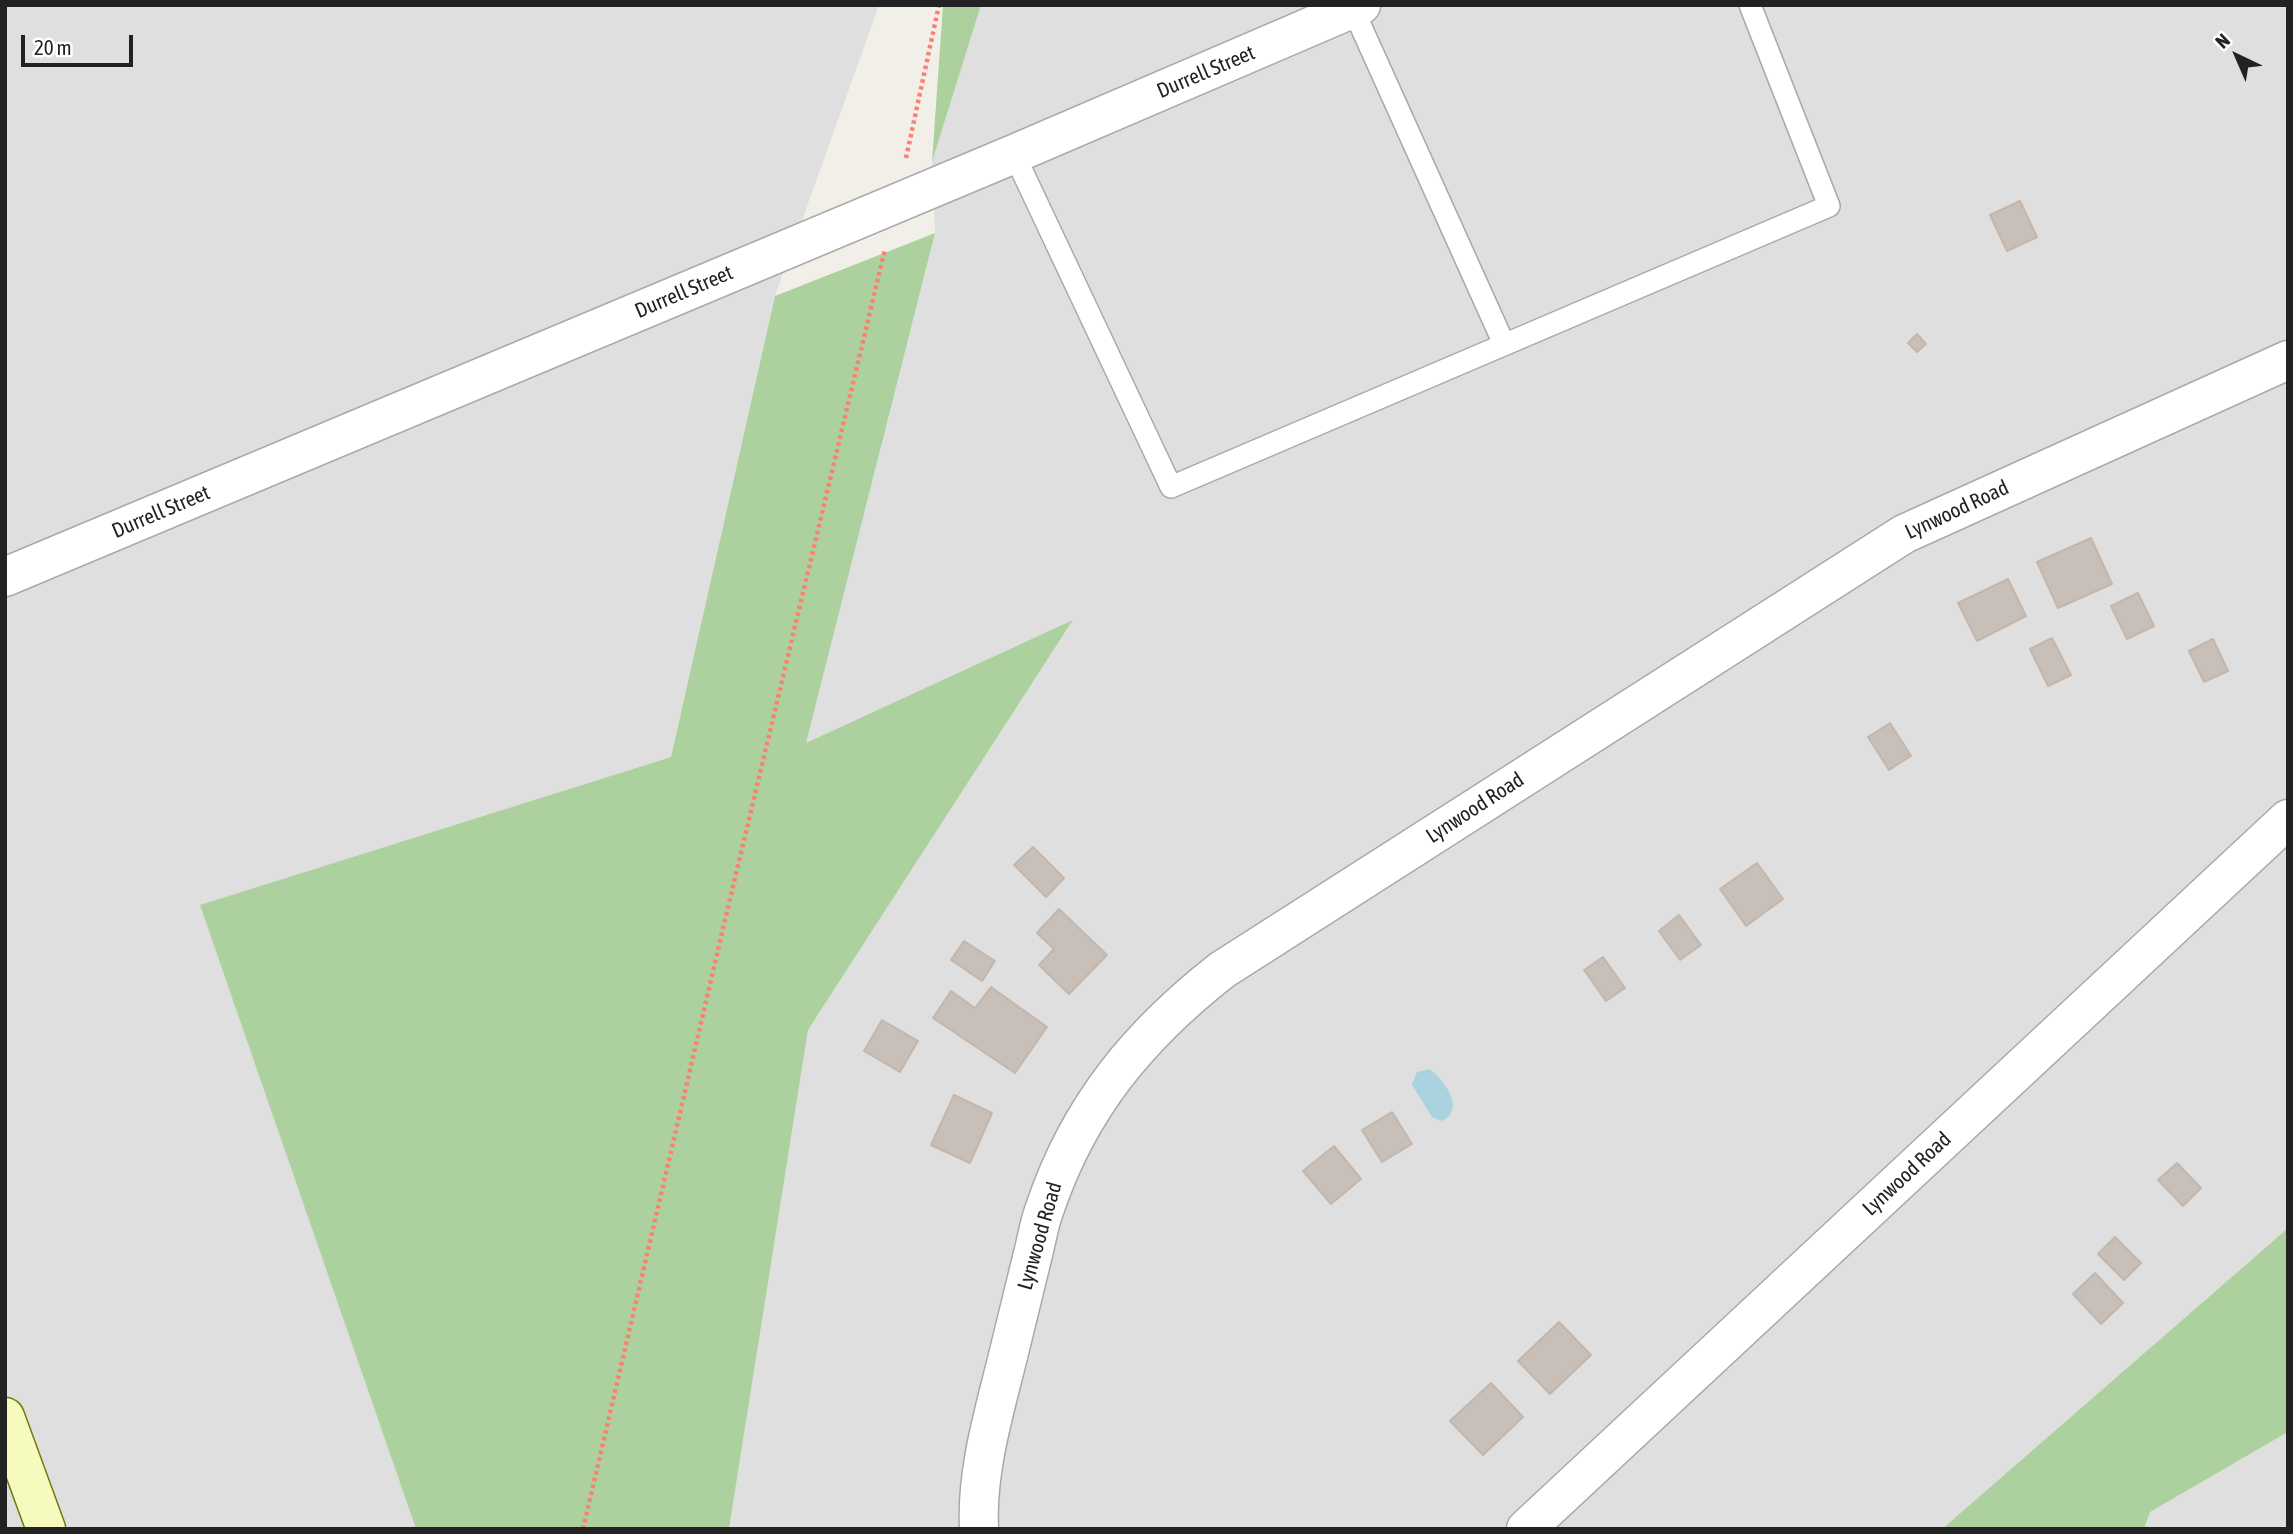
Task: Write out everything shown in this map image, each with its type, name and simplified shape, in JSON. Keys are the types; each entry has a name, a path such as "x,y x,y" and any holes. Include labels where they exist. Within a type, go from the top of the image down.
{"main road":[{"path":"5,1417 46,1529"}],"street":[{"name":"Durrell Street","path":"5,577 1014,154 1357,7"},
{"name":"Lynwood Road","path":"979,1529 977,1500 990,1429 1044,1210 1064,1160 1089,1113 1126,1060 1184,1000 1222,970 1904,534 2288,360"},
{"name":"Lynwood Road","path":"1527,1529 2288,819"}],"lane":[{"path":"1014,154 1171,487 1829,206 1750,5"},
{"path":"1357,7 1504,344"}],"path":[{"path":"583,1529 897,202 939,5"}],"shaded area":[{"path":"5,5 879,5 775,296 671,757 201,905 416,1529 5,1529"},
{"path":"981,5 2288,5 2288,1228 1942,1529 729,1529 808,1030 1072,622 805,744 935,233 932,162"},
{"path":"2288,1432 2288,1529 2144,1529 2150,1512"}],"green space":[{"path":"943,5 981,5 932,162"},
{"path":"935,233 806,743 1073,620 808,1030 729,1529 416,1529 200,905 671,757 775,296"},
{"path":"2288,1228 2288,1432 2150,1512 2144,1529 1942,1529"}],"water":[{"path":"1429,1069 1446,1087 1453,1103 1449,1117 1441,1121 1432,1117 1412,1085 1417,1072"}],"building":[{"path":"2020,201 2037,237 2007,251 1990,215"},
{"path":"1917,334 1926,344 1917,352 1908,343"},
{"path":"2091,538 2112,584 2058,608 2037,562"},
{"path":"2008,579 2026,616 1977,641 1958,603"},
{"path":"2138,593 2154,626 2127,639 2111,606"},
{"path":"2052,638 2071,675 2048,686 2030,649"},
{"path":"2213,639 2228,671 2204,682 2189,651"},
{"path":"1890,723 1911,756 1889,770 1868,737"},
{"path":"1033,847 1064,878 1046,897 1014,865"},
{"path":"1757,863 1783,899 1746,926 1720,889"},
{"path":"1059,909 1107,955 1069,994 1039,965 1054,949 1037,933"},
{"path":"1679,915 1701,945 1680,960 1659,931"},
{"path":"964,941 995,961 982,981 951,960"},
{"path":"1603,957 1625,988 1606,1001 1584,970"},
{"path":"991,987 1047,1027 1015,1073 933,1018 951,991 975,1008"},
{"path":"882,1020 918,1041 900,1072 864,1051"},
{"path":"954,1095 992,1113 970,1163 931,1145"},
{"path":"1392,1112 1412,1144 1382,1162 1362,1130"},
{"path":"1334,1146 1361,1179 1331,1204 1303,1171"},
{"path":"2177,1163 2201,1188 2183,1206 2158,1180"},
{"path":"2115,1237 2141,1263 2124,1280 2098,1254"},
{"path":"2095,1273 2123,1303 2101,1324 2073,1294"},
{"path":"1559,1322 1591,1355 1550,1394 1518,1361"},
{"path":"1491,1383 1523,1417 1483,1455 1450,1421"}]}
